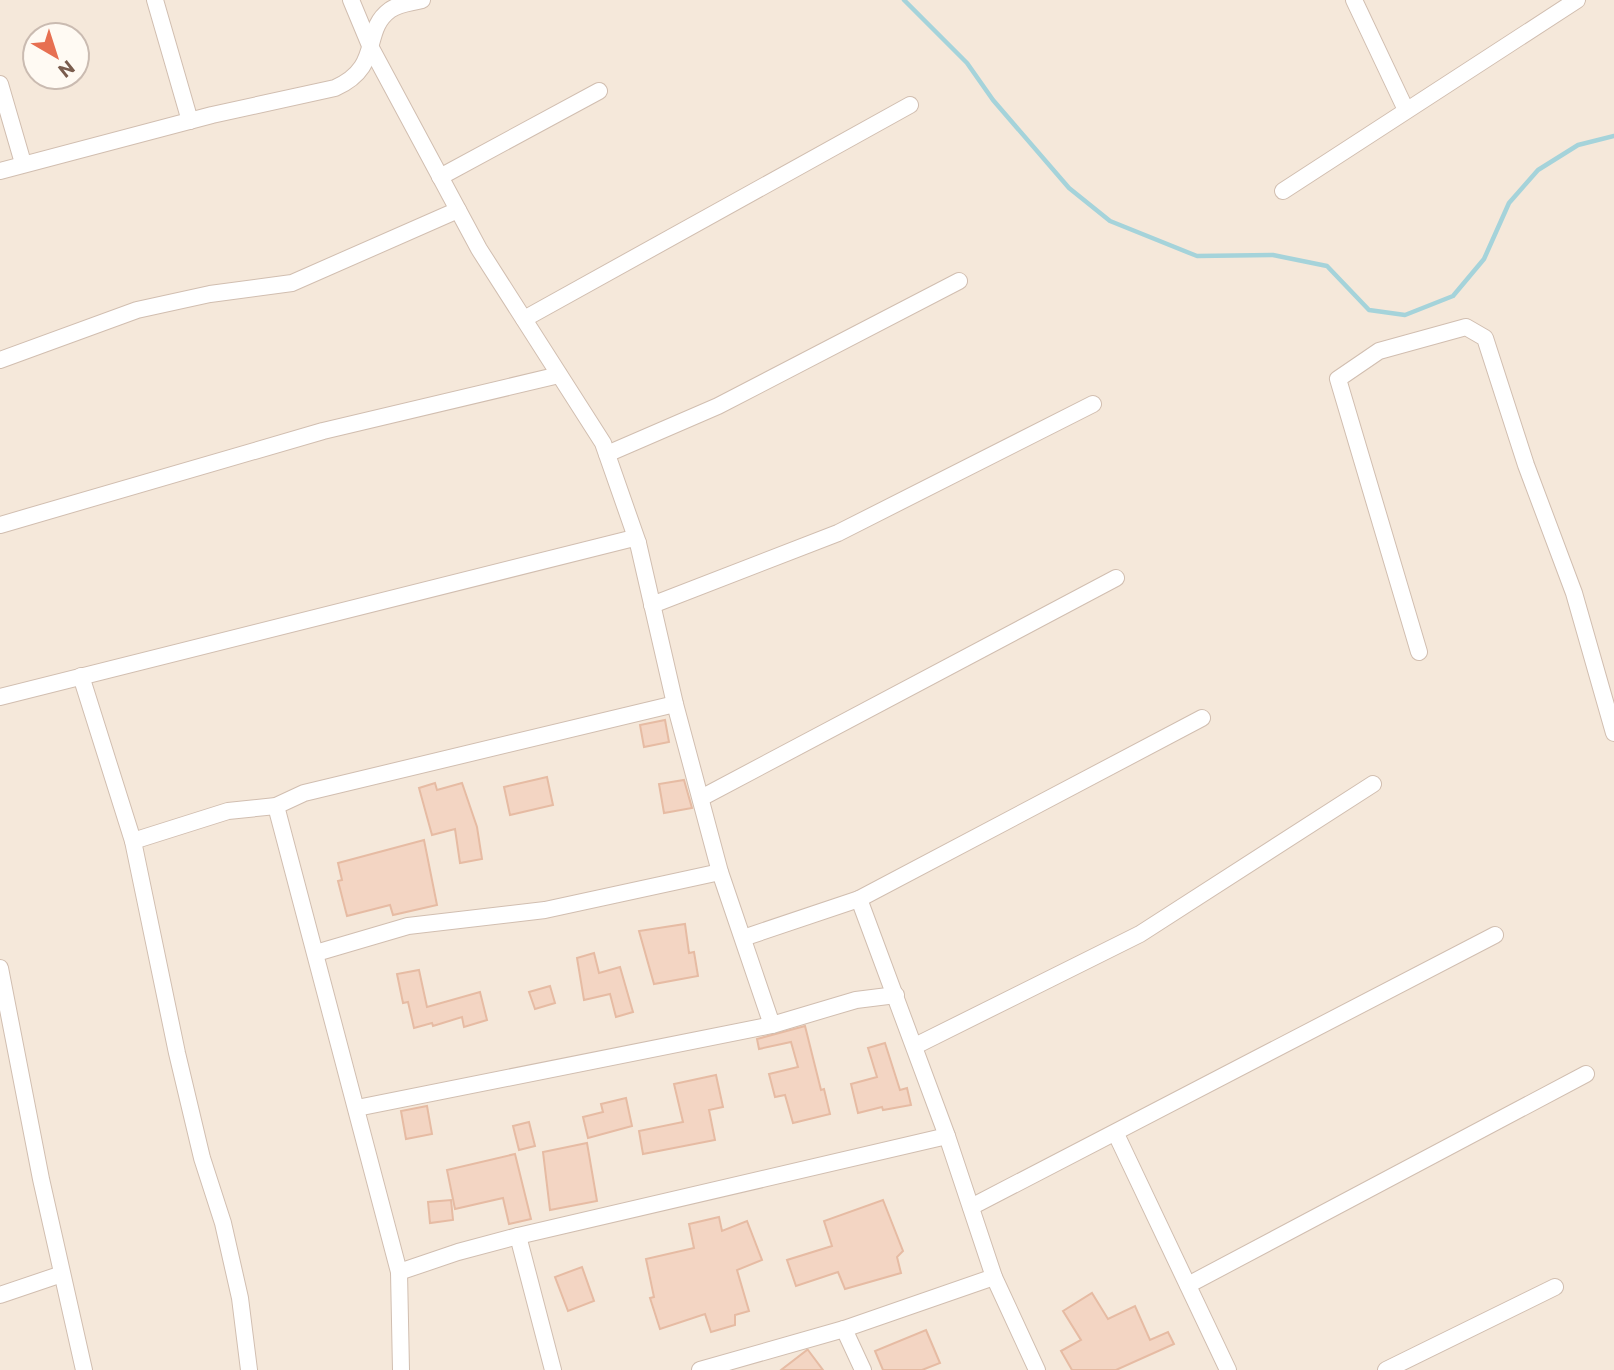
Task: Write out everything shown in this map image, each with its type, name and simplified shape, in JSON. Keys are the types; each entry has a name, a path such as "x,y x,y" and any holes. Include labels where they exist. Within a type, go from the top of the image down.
{"street":[{"path":"155,0 190,121"},
{"path":"351,0 371,48 458,211 607,454 638,543 675,704 720,872 772,1025"},
{"path":"0,171 190,121 335,88 353,80 364,67 387,12 399,5 422,0"},
{"path":"1354,0 1406,110"},
{"path":"1283,191 1577,0"},
{"path":"0,85 23,163"},
{"path":"440,177 599,91"},
{"path":"524,319 910,105"},
{"path":"0,360 137,310 209,294 292,283 458,211"},
{"path":"607,454 719,406 959,281"},
{"path":"1419,652 1338,379 1379,351 1466,327 1485,338 1526,466 1574,593 1614,733"},
{"path":"0,525 323,431 559,375"},
{"path":"652,605 838,533 1093,404"},
{"path":"0,697 628,538 634,538 638,543"},
{"path":"701,798 1116,578"},
{"path":"81,676 133,841 177,1053 202,1158 223,1223 240,1298 249,1370"},
{"path":"133,841 228,811 275,806 304,793 675,704"},
{"path":"743,938 859,899 1202,718"},
{"path":"915,1046 1140,934 1373,784"},
{"path":"275,806 399,1272 401,1370"},
{"path":"316,953 408,926 545,909 720,872"},
{"path":"859,899 915,1046 994,1277 1037,1370"},
{"path":"971,1207 1495,935"},
{"path":"0,968 84,1370"},
{"path":"357,1108 772,1025 856,1000 896,995"},
{"path":"1188,1286 1586,1074"},
{"path":"1116,1134 1228,1370"},
{"path":"399,1272 518,1236 947,1136"},
{"path":"518,1236 553,1370"},
{"path":"0,1295 62,1274"},
{"path":"700,1370 844,1329 994,1277"},
{"path":"1386,1370 1555,1287"},
{"path":"844,1329 863,1370"}],"shaded area":[{"path":"0,0 1614,0 1614,1370 0,1370"}],"building":[{"path":"665,720 669,742 644,747 640,725"},
{"path":"547,777 553,805 510,815 504,787"},
{"path":"684,780 692,808 664,813 659,784"},
{"path":"435,783 437,790 462,783 477,827 482,859 460,863 455,829 432,835 419,788"},
{"path":"424,840 437,905 393,915 390,905 347,916 338,881 342,880 338,863"},
{"path":"685,924 689,953 694,952 698,976 654,984 639,931"},
{"path":"594,953 599,973 620,967 633,1012 616,1017 610,994 584,1000 577,958"},
{"path":"419,970 427,1007 480,992 487,1020 464,1027 462,1017 433,1026 432,1023 414,1028 408,1002 403,1003 397,974"},
{"path":"550,986 555,1003 535,1009 529,992"},
{"path":"805,1026 830,1114 793,1123 785,1095 775,1097 769,1074 798,1067 791,1042 759,1049 757,1039"},
{"path":"885,1043 900,1090 907,1088 911,1105 883,1110 882,1107 858,1113 851,1084 877,1077 868,1048"},
{"path":"716,1075 723,1107 709,1110 715,1140 643,1154 639,1131 683,1122 674,1084"},
{"path":"626,1098 632,1126 588,1138 583,1117 603,1112 601,1104"},
{"path":"427,1106 432,1134 406,1139 401,1111"},
{"path":"529,1122 535,1146 519,1150 513,1126"},
{"path":"587,1143 597,1201 550,1210 543,1152"},
{"path":"515,1154 531,1219 509,1224 503,1198 455,1209 447,1170"},
{"path":"451,1200 453,1220 430,1223 428,1202"},
{"path":"883,1200 903,1251 897,1257 901,1273 845,1289 838,1272 796,1286 787,1260 832,1246 824,1221"},
{"path":"719,1217 722,1231 747,1221 762,1260 737,1270 749,1311 735,1315 735,1325 711,1332 705,1314 660,1329 650,1298 654,1297 646,1259 694,1248 689,1224"},
{"path":"582,1267 594,1301 568,1311 555,1277"},
{"path":"1092,1293 1108,1319 1135,1306 1150,1340 1168,1332 1174,1344 1116,1370 1072,1370 1061,1351 1081,1340 1063,1311"},
{"path":"926,1330 940,1363 922,1370 883,1370 875,1351"},
{"path":"807,1350 823,1370 781,1370"}],"waterway":[{"path":"904,0 967,63 993,100 1069,188 1110,221 1197,256 1273,255 1327,266 1369,310 1405,315 1453,296 1484,259 1509,203 1538,170 1578,145 1614,136"}]}
